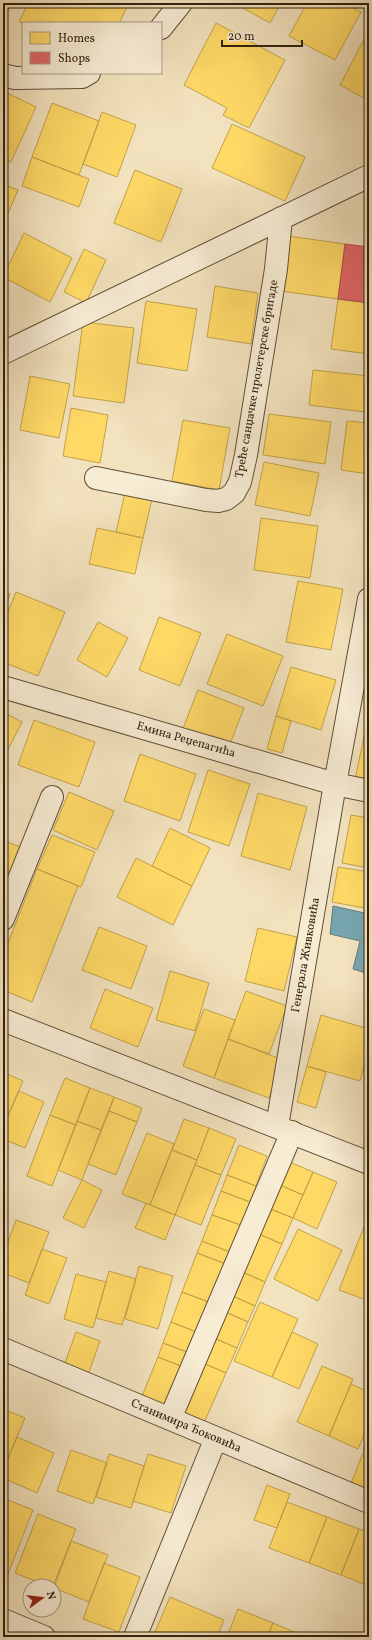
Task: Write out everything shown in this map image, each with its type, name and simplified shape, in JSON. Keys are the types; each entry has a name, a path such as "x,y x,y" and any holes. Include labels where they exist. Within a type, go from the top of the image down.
{"street":[{"path":"162,27 181,3"},
{"path":"3,75 15,78 82,77 87,74"},
{"path":"3,353 369,176"},
{"name":"Треће санџачке пролетерске бригаде","path":"96,478 206,500 226,499 234,493 240,482 246,455 276,269 281,218"},
{"name":"Генерала Живковића","path":"170,1419 284,1129 335,784 369,599"},
{"name":"Емина Реџепагића","path":"3,687 335,784 369,791"},
{"path":"3,919 52,797"},
{"path":"3,1020 369,1163"},
{"name":"Станимира Ђоковића","path":"3,1349 369,1502"},
{"path":"135,1637 216,1438"},
{"path":"3,1620 44,1637"}],"building: Homes":[{"path":"3,3 12,3 3,22"},
{"path":"28,3 100,3 106,6 108,3 129,3 120,22 19,22"},
{"path":"234,3 281,3 270,23"},
{"path":"307,3 344,3 361,12 335,60 289,36"},
{"path":"216,23 285,60 249,128 223,115 227,108 184,85"},
{"path":"369,30 369,101 340,85"},
{"path":"3,91 36,107 11,162 3,158"},
{"path":"52,103 99,121 79,175 32,157"},
{"path":"102,112 136,125 117,177 83,164"},
{"path":"232,124 305,157 285,201 212,168"},
{"path":"32,157 89,179 79,207 22,186"},
{"path":"135,170 182,189 161,242 114,223"},
{"path":"3,184 18,190 3,225"},
{"path":"24,233 72,258 50,302 3,277"},
{"path":"288,236 345,244 338,299 281,291"},
{"path":"84,249 106,260 86,303 64,292"},
{"path":"215,286 258,293 251,344 207,337"},
{"path":"338,299 369,303 369,354 331,349"},
{"path":"146,301 197,309 187,371 137,363"},
{"path":"83,322 134,328 124,403 73,396"},
{"path":"313,370 369,376 365,412 309,405"},
{"path":"30,376 70,384 59,438 20,430"},
{"path":"368,390 369,423 364,423"},
{"path":"71,408 108,415 100,463 63,456"},
{"path":"269,414 331,422 325,464 263,455"},
{"path":"183,420 230,428 219,490 172,481"},
{"path":"347,421 369,423 369,474 341,470"},
{"path":"264,462 319,473 310,516 255,505"},
{"path":"125,493 152,499 143,538 116,532"},
{"path":"261,518 318,526 310,578 254,570"},
{"path":"97,528 143,538 135,574 89,564"},
{"path":"298,581 343,589 331,650 286,642"},
{"path":"3,592 10,594 3,612"},
{"path":"16,592 65,612 38,676 3,662 3,624"},
{"path":"159,617 201,633 180,686 139,670"},
{"path":"98,622 128,638 107,677 77,660"},
{"path":"227,634 283,656 263,706 207,684"},
{"path":"291,667 336,680 321,730 276,716"},
{"path":"198,690 244,708 228,749 182,731"},
{"path":"3,712 22,722 3,759"},
{"path":"369,714 369,782 355,779"},
{"path":"276,716 291,721 282,753 267,749"},
{"path":"34,720 95,742 79,787 18,765"},
{"path":"140,754 196,774 180,821 124,801"},
{"path":"208,770 250,784 229,846 188,832"},
{"path":"69,792 114,811 97,850 53,830"},
{"path":"258,793 307,807 290,870 241,856"},
{"path":"351,815 369,818 369,868 342,863"},
{"path":"170,828 210,848 192,886 152,866"},
{"path":"52,835 95,852 81,887 37,869"},
{"path":"3,840 20,847 9,875 3,873"},
{"path":"136,858 192,886 173,925 117,897"},
{"path":"338,867 369,872 369,883 364,908 332,902"},
{"path":"37,869 78,886 32,1002 3,990 3,956"},
{"path":"99,927 147,946 131,989 82,970"},
{"path":"258,928 297,937 284,991 245,981"},
{"path":"170,971 209,983 195,1031 156,1020"},
{"path":"105,989 153,1008 138,1047 90,1028"},
{"path":"246,991 287,1006 269,1054 228,1039"},
{"path":"204,1009 235,1020 214,1078 183,1066"},
{"path":"321,1015 369,1029 369,1048 360,1081 307,1066"},
{"path":"228,1039 283,1060 269,1098 214,1078"},
{"path":"307,1066 326,1072 316,1108 297,1102"},
{"path":"3,1072 23,1081 3,1127"},
{"path":"65,1078 90,1088 76,1125 50,1115"},
{"path":"90,1088 114,1097 101,1130 77,1121"},
{"path":"19,1091 44,1102 25,1148 3,1139 3,1127"},
{"path":"114,1097 142,1108 137,1122 109,1111"},
{"path":"109,1111 137,1122 116,1175 88,1164"},
{"path":"50,1115 76,1125 52,1186 27,1176"},
{"path":"184,1119 209,1128 197,1160 172,1150"},
{"path":"77,1121 101,1130 82,1180 58,1170"},
{"path":"209,1128 236,1139 221,1175 195,1165"},
{"path":"147,1133 174,1144 150,1205 122,1194"},
{"path":"239,1145 267,1156 256,1186 227,1175"},
{"path":"172,1150 197,1160 175,1215 150,1205"},
{"path":"283,1159 313,1172 303,1195 273,1182"},
{"path":"195,1165 221,1175 201,1225 175,1215"},
{"path":"313,1172 337,1182 317,1229 293,1218"},
{"path":"227,1175 256,1186 250,1202 221,1191"},
{"path":"82,1180 102,1190 84,1228 63,1218"},
{"path":"273,1182 303,1195 293,1218 263,1206"},
{"path":"221,1191 250,1202 241,1225 212,1215"},
{"path":"146,1203 175,1215 165,1240 135,1228"},
{"path":"263,1206 293,1218 282,1244 252,1231"},
{"path":"369,1214 369,1301 339,1290"},
{"path":"212,1215 241,1225 230,1252 202,1241"},
{"path":"16,1220 49,1232 29,1283 3,1273 3,1255"},
{"path":"298,1229 342,1250 318,1301 274,1279"},
{"path":"252,1231 282,1244 265,1282 236,1269"},
{"path":"202,1241 230,1252 226,1264 197,1253"},
{"path":"42,1249 67,1258 49,1304 25,1295"},
{"path":"197,1253 226,1264 211,1303 182,1292"},
{"path":"139,1266 173,1276 158,1329 125,1319"},
{"path":"236,1269 265,1282 255,1306 226,1293"},
{"path":"109,1271 136,1279 122,1325 96,1318"},
{"path":"76,1274 106,1282 93,1328 64,1319"},
{"path":"182,1292 211,1303 199,1333 171,1322"},
{"path":"226,1293 255,1306 248,1322 219,1309"},
{"path":"260,1302 298,1319 272,1377 234,1361"},
{"path":"219,1309 248,1322 237,1348 207,1335"},
{"path":"171,1322 199,1333 192,1354 163,1343"},
{"path":"76,1332 100,1341 88,1375 64,1366"},
{"path":"292,1332 318,1344 299,1389 272,1377"},
{"path":"207,1335 237,1348 226,1373 196,1360"},
{"path":"163,1343 192,1354 186,1368 158,1357"},
{"path":"158,1357 186,1368 171,1407 142,1396"},
{"path":"196,1360 226,1373 203,1425 174,1412"},
{"path":"322,1366 353,1379 329,1436 297,1422"},
{"path":"351,1384 369,1392 369,1424 358,1449 329,1436"},
{"path":"3,1409 25,1418 4,1468 3,1468"},
{"path":"369,1436 369,1452 363,1450"},
{"path":"17,1437 54,1453 37,1493 3,1478 3,1470"},
{"path":"71,1450 107,1463 93,1504 57,1491"},
{"path":"363,1453 369,1456 369,1493 350,1486"},
{"path":"109,1454 144,1466 131,1508 96,1497"},
{"path":"148,1454 186,1466 171,1513 133,1501"},
{"path":"267,1485 290,1494 277,1528 254,1520"},
{"path":"3,1498 33,1510 8,1574 3,1572"},
{"path":"287,1502 327,1517 309,1563 269,1548"},
{"path":"38,1514 76,1529 56,1578 28,1578 15,1573"},
{"path":"327,1517 359,1529 341,1575 309,1563"},
{"path":"359,1529 369,1533 369,1586 341,1575"},
{"path":"71,1541 108,1555 89,1602 62,1591 62,1578 58,1578"},
{"path":"104,1563 140,1577 119,1632 83,1619"},
{"path":"170,1597 224,1620 217,1637 153,1637"},
{"path":"238,1609 273,1623 267,1637 227,1637"},
{"path":"273,1623 306,1637 267,1637"}],"building: Shops":[{"path":"345,244 369,247 369,303 338,299"}],"building: Public":[{"path":"333,906 369,914 369,974 353,969 360,941 330,934"}]}
